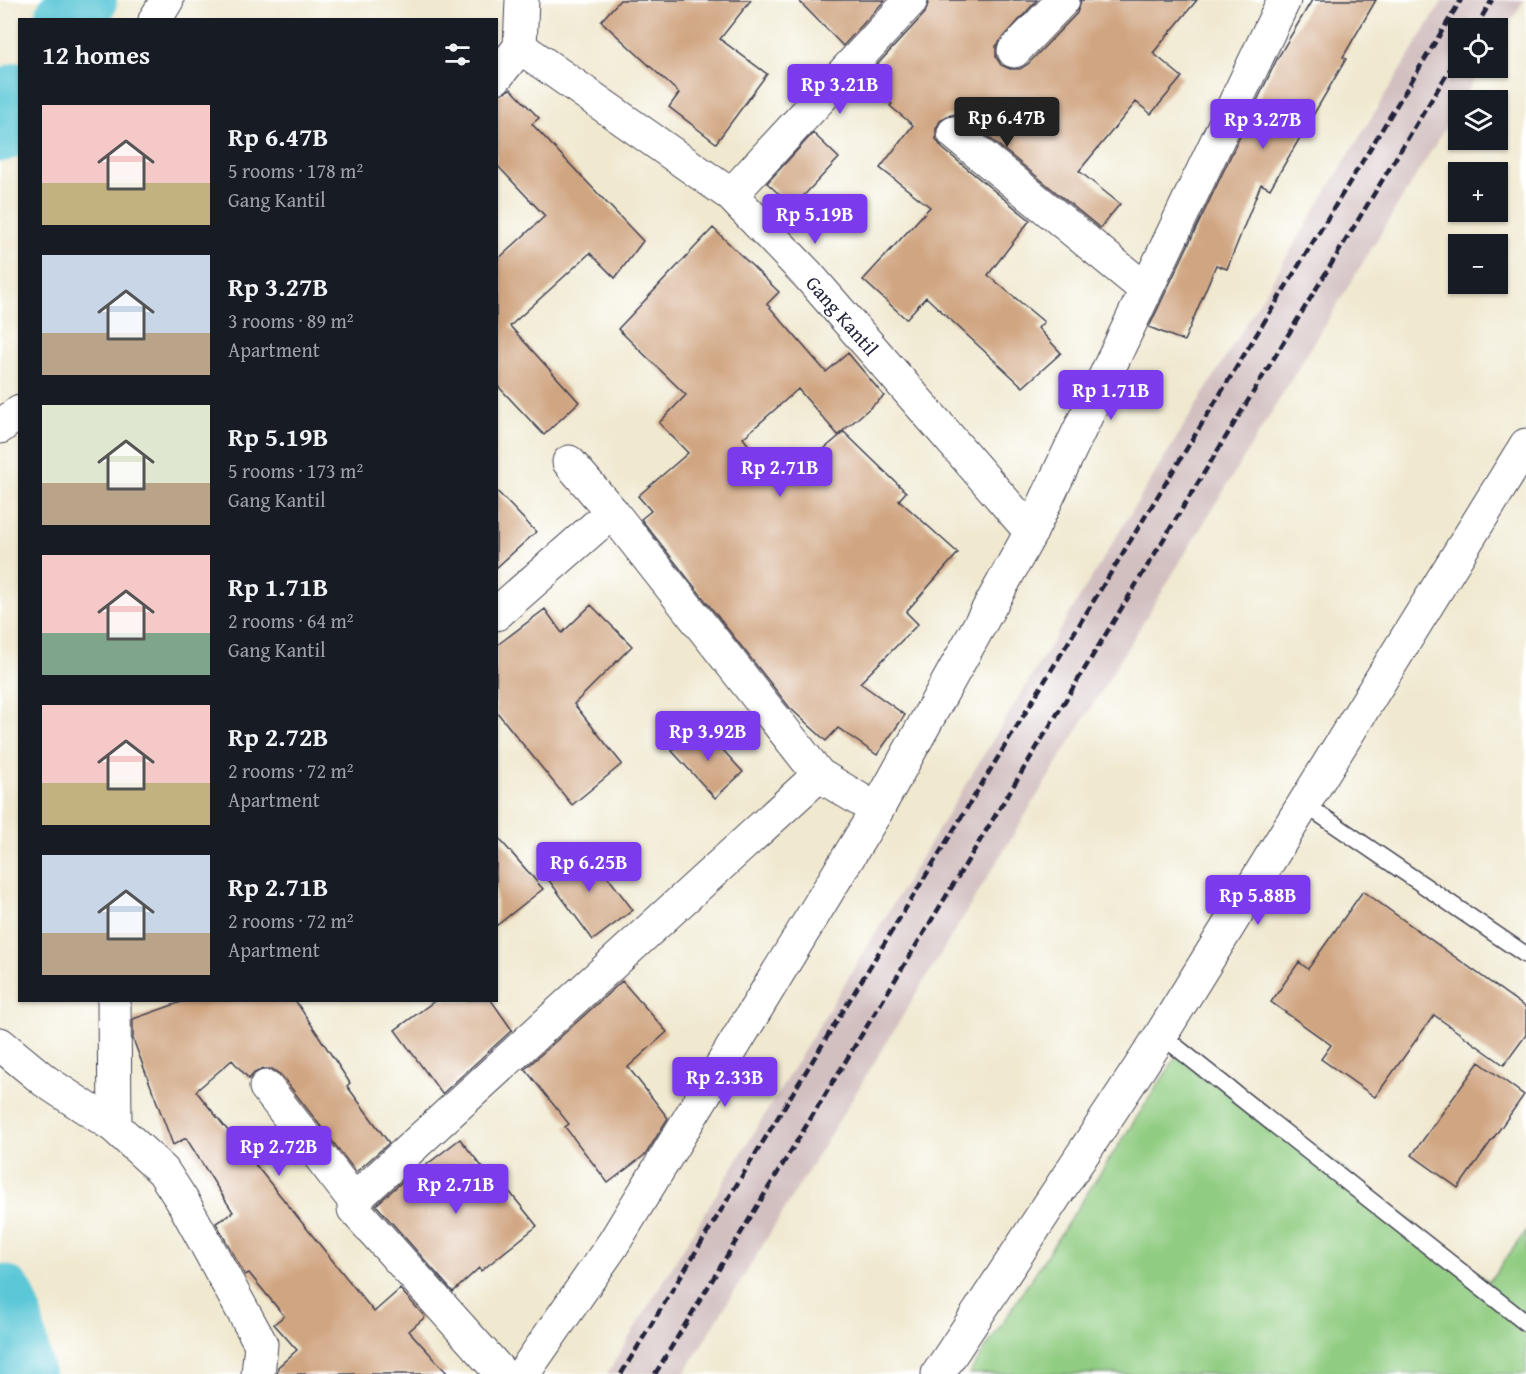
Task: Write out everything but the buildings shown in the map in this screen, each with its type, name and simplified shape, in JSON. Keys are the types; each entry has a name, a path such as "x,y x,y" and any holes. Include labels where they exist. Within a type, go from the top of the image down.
{"street":[{"path":"156,18 167,0"},
{"path":"498,74 520,47 522,0"},
{"path":"731,195 911,0"},
{"path":"1014,51 1063,0"},
{"path":"523,1374 613,1244 877,810 1031,532 1284,0"},
{"name":"Gang Kantil","path":"520,47 731,195 808,275 1031,532"},
{"path":"954,133 1145,289"},
{"path":"0,427 18,413"},
{"path":"938,1374 1161,1035 1526,445"},
{"path":"569,462 612,512 819,776 877,810"},
{"path":"498,612 612,512"},
{"path":"354,1200 819,776"},
{"path":"114,1002 115,1127"},
{"path":"0,1044 45,1081 115,1127 163,1171 183,1202 261,1344 258,1374"},
{"path":"266,1087 354,1200 354,1209 502,1374"}],"lane":[{"path":"1303,803 1526,955"},
{"path":"1161,1035 1526,1323"}],"shaded area":[{"path":"1443,0 1524,0 1508,26 1508,18 1448,18 1448,78 1476,78 1468,90 1448,90 1448,123 684,1374 607,1374"}],"green space":[{"path":"1184,1045 1489,1282 1526,1231 1526,1374 969,1374"}],"waterway":[{"path":"70,18 82,0"},
{"path":"0,127 18,100"},
{"path":"0,1299 6,1313 19,1374"}],"railway":[{"path":"621,1374 1461,0"},
{"path":"1481,18 1492,0"},
{"path":"655,1374 1448,72"}]}
